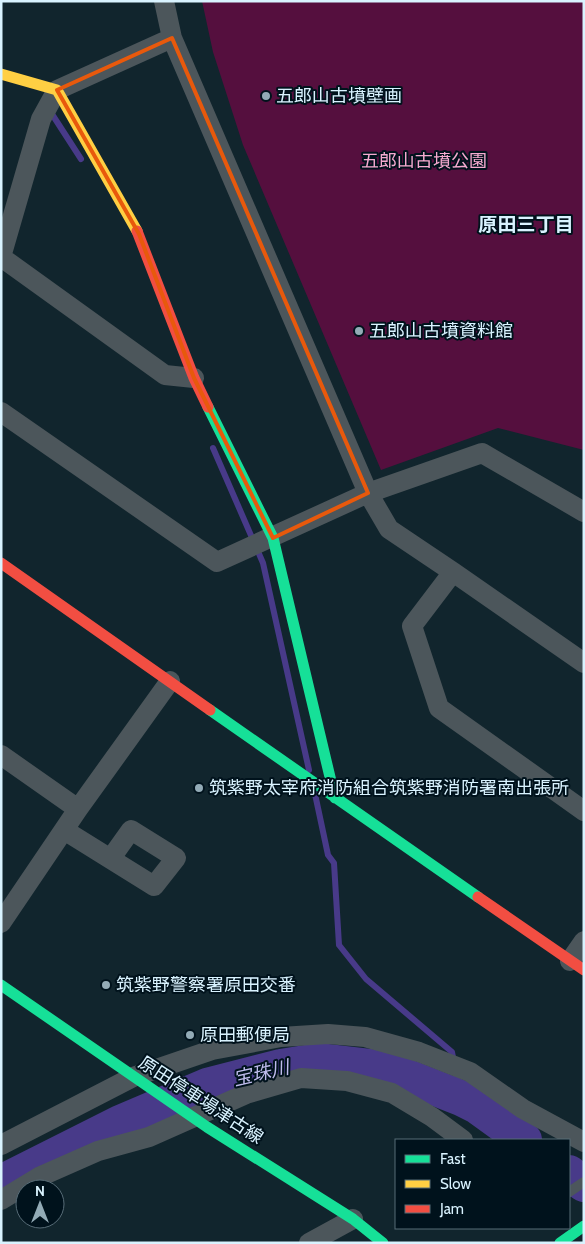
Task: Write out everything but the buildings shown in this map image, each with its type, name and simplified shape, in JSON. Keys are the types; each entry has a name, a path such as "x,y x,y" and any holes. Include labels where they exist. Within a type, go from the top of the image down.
{"street":[{"path":"164,1 172,38 368,493 389,529 584,663"},
{"path":"172,38 57,90 41,120 1,257 165,375 194,378"},
{"path":"1,74 57,90 139,234 194,378 273,538 335,798"},
{"path":"1,412 217,562 368,493 482,452 582,508"},
{"path":"1,563 335,798 577,965 584,942"},
{"path":"453,572 412,626 439,708 584,811"},
{"path":"1,923 78,809 170,681"},
{"path":"1,755 78,809"},
{"path":"64,830 111,858"},
{"name":"原田停車場津古線","path":"1,985 193,1117 353,1219 383,1243"},
{"path":"1,1145 133,1077 212,1050 281,1037 328,1034 365,1037 419,1052 470,1072 523,1109 584,1142"},
{"path":"1,1200 39,1177 98,1151 149,1137 246,1094 301,1078 347,1081 392,1093 432,1117 461,1139"},
{"path":"309,1243 353,1219"}],"lane":[{"path":"570,1191 584,1182"}],"highlighted area":[{"path":"172,38 368,493 273,538 194,378 139,234 57,90"}],"green space":[{"name":"五郎山古墳公園","path":"202,1 584,1 584,450 498,428 381,470 243,145 213,52"}],"waterway":[{"path":"50,111 81,159"},
{"path":"213,448 263,563 309,770"},
{"path":"315,794 328,855 334,863 339,945 366,979 452,1052 461,1098"},
{"name":"宝珠川","path":"1,1183 120,1123 207,1086 281,1067 318,1061 387,1069 477,1106 523,1139"},
{"name":"宝珠川","path":"570,1174 584,1184"}],"traffic: fast":[{"path":"208,407 273,538 335,798"},
{"path":"210,710 478,897"},
{"path":"1,985 207,1127 353,1219 383,1243"},
{"path":"560,1243 584,1226"}],"traffic: slow":[{"path":"1,74 57,90 137,231"}],"traffic: jam":[{"path":"137,231 194,378 208,407"},
{"path":"1,563 210,710"},
{"path":"478,897 584,970"}],"place":[{"name":"五郎山古墳壁画","path":"266,96"},
{"name":"五郎山古墳資料館","path":"359,331"},
{"name":"筑紫野太宰府消防組合筑紫野消防署南出張所","path":"199,788"},
{"name":"筑紫野警察署原田交番","path":"106,985"},
{"name":"原田郵便局","path":"190,1035"}],"district":[{"name":"原田三丁目","path":"526,224"}]}
